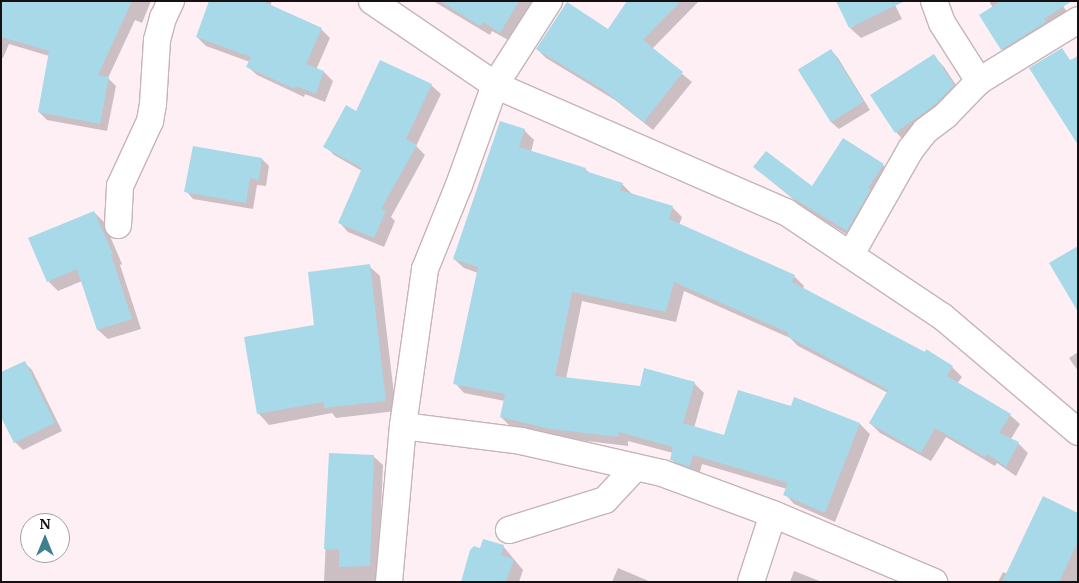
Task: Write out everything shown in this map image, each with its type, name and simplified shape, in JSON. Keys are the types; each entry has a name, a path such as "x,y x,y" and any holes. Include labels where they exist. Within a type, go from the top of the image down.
{"street":[{"path":"118,225 120,186 150,121 153,104 157,40 170,1"},
{"path":"372,1 495,85 786,212 943,317 1078,432"},
{"path":"389,582 403,426 425,269 459,185 495,85 549,1"},
{"path":"934,1 942,23 979,81"},
{"path":"851,254 911,149 925,131 946,115 979,81 1078,20"},
{"path":"403,426 521,441 662,473 773,514 934,582"},
{"path":"510,530 605,500 636,467"},
{"path":"751,582 773,514"}],"building":[{"path":"1,1 132,1 98,75 109,77 100,124 38,112 49,51 1,37"},
{"path":"209,1 262,1 322,28 306,64 324,71 316,94 296,86 295,89 246,67 251,57 196,37"},
{"path":"440,1 519,1 500,33 483,22 480,26"},
{"path":"627,1 681,1 643,40 683,72 644,122 605,91 536,49 567,2 608,29"},
{"path":"836,1 905,1 849,28"},
{"path":"1001,1 1072,1 1044,19 1046,22 1001,50 979,15"},
{"path":"1062,48 1070,60 1078,56 1078,145 1029,68"},
{"path":"831,49 864,102 831,122 798,70"},
{"path":"934,54 954,85 936,104 895,133 870,95"},
{"path":"380,60 432,84 406,139 417,145 381,209 386,211 374,238 338,223 362,168 323,147 346,105 356,111"},
{"path":"500,121 525,129 519,147 586,168 585,171 623,183 620,190 673,206 669,219 795,275 792,282 925,352 926,349 953,366 947,376 1011,414 999,433 1019,442 1006,467 987,454 985,457 935,428 921,453 869,423 888,390 787,336 789,333 674,282 666,312 572,292 555,376 640,386 644,368 695,382 683,423 724,435 738,390 791,406 794,397 860,423 825,513 783,495 788,483 693,455 689,467 670,460 673,447 619,432 618,437 551,429 500,417 505,394 453,384 478,267 453,259"},
{"path":"843,138 884,164 868,188 871,189 847,231 793,198 753,167 766,151 812,186"},
{"path":"193,146 262,158 259,180 250,178 246,203 184,192"},
{"path":"94,211 113,254 111,255 132,319 97,330 77,269 47,282 28,238"},
{"path":"1078,246 1078,312 1049,263"},
{"path":"370,264 386,401 324,408 324,402 257,414 244,337 314,325 308,272"},
{"path":"25,361 55,423 14,443 1,417 1,372"},
{"path":"329,453 374,455 370,566 339,567 339,550 324,549"},
{"path":"1043,496 1078,513 1078,542 1059,582 1002,582"},
{"path":"483,539 504,545 501,555 514,559 506,582 461,582 470,550 474,546 480,548"}]}
